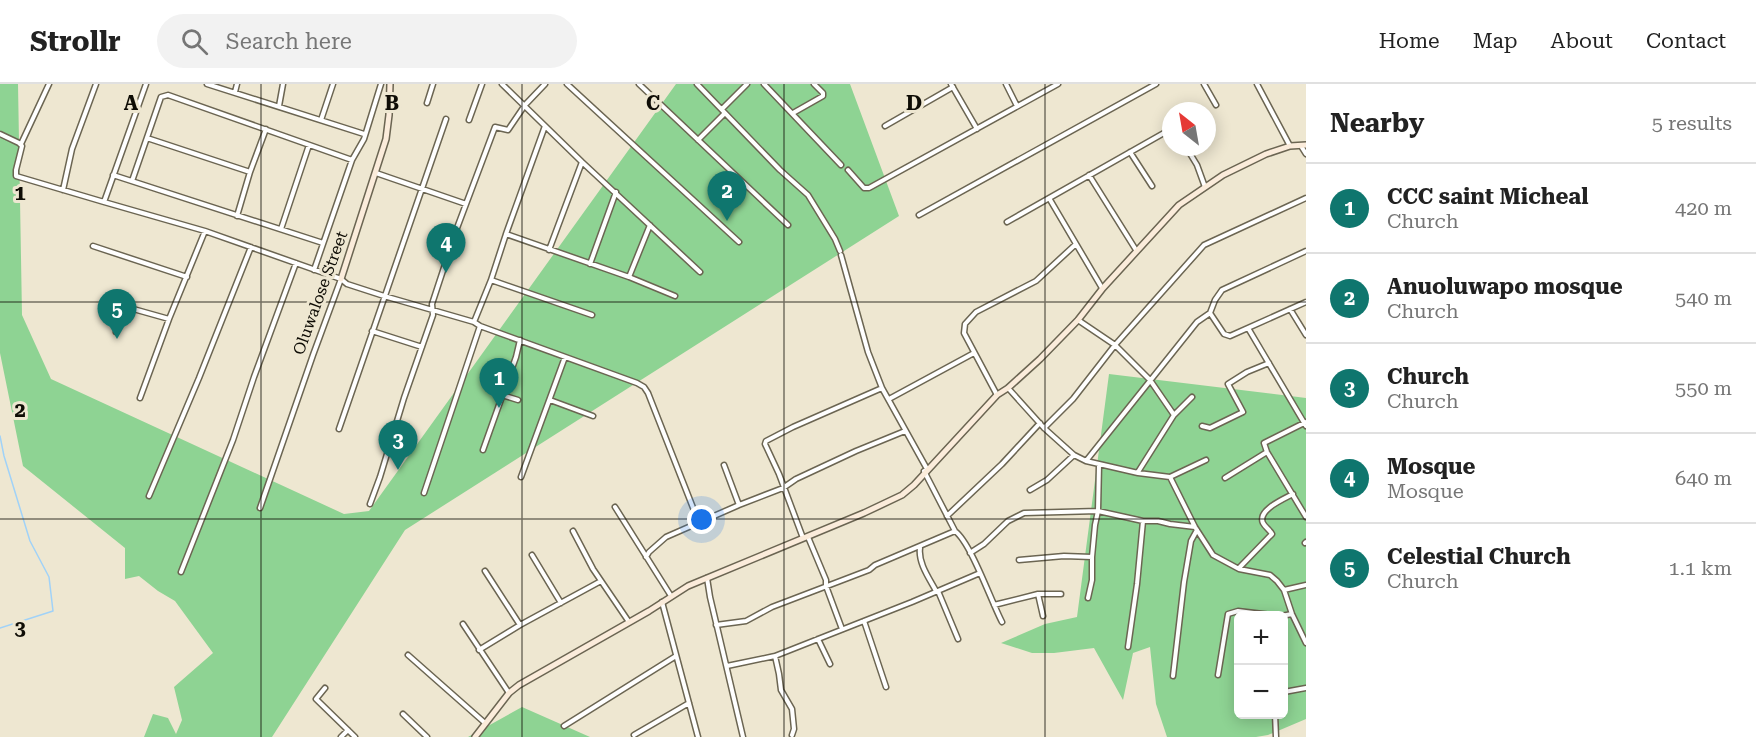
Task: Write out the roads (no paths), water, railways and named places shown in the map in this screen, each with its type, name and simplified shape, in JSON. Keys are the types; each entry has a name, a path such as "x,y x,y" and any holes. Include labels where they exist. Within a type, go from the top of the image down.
{"street":[{"path":"49,84 21,144 16,176 205,231 341,279 347,284 474,322 631,380 644,387 648,393 699,523"},
{"path":"63,190 72,149 96,84"},
{"path":"104,202 146,84"},
{"path":"207,84 364,134"},
{"path":"235,92 237,84"},
{"path":"279,106 283,84"},
{"path":"321,120 333,84"},
{"path":"314,270 352,160 361,145 381,84"},
{"name":"Oluwalose Street","path":"260,508 376,173 388,127 390,84"},
{"path":"427,103 433,84"},
{"path":"469,120 482,84"},
{"path":"502,84 700,272"},
{"path":"370,504 433,315 432,304 495,127 508,130 525,105 545,84"},
{"path":"567,84 739,242"},
{"path":"639,84 788,225"},
{"path":"697,84 780,170 808,195 835,238 868,352 882,388 926,470 955,531 962,537 1002,622"},
{"path":"698,140 747,84"},
{"path":"764,84 842,165"},
{"path":"793,113 823,96 814,84"},
{"path":"1006,84 1017,106"},
{"path":"848,170 864,188 869,188 1058,84"},
{"path":"919,215 1156,84"},
{"path":"1204,84 1214,102"},
{"path":"1257,84 1290,146"},
{"path":"885,126 952,85 977,129"},
{"path":"132,182 161,97 168,95 352,160"},
{"path":"339,429 446,119"},
{"path":"474,322 545,126"},
{"path":"237,216 266,129"},
{"path":"1007,222 1162,134"},
{"path":"0,135 21,144"},
{"path":"147,138 250,172"},
{"path":"281,229 309,145"},
{"path":"475,737 509,693 688,586 902,495 914,485 997,395 1040,359 1078,320 1136,250 1179,205 1205,187 1266,153 1290,146 1304,145 1306,154"},
{"path":"1130,152 1152,186"},
{"path":"1192,156 1205,187"},
{"path":"549,250 582,162"},
{"path":"376,173 466,204"},
{"path":"113,175 323,243"},
{"path":"1089,175 1136,250"},
{"path":"590,264 616,192"},
{"path":"1049,198 1103,288"},
{"path":"1044,428 1073,399 1115,345 1204,245 1306,198"},
{"path":"629,277 650,225"},
{"path":"141,398 169,319 205,231"},
{"path":"506,234 629,277 675,296"},
{"path":"997,395 963,328 976,312 1036,281 1076,244"},
{"path":"93,246 187,277"},
{"path":"149,496 252,247"},
{"path":"1086,461 1197,322 1210,313 1222,290 1306,251"},
{"path":"181,572 233,440 296,263"},
{"path":"491,280 592,315"},
{"path":"1210,313 1227,336 1306,302"},
{"path":"112,303 169,319"},
{"path":"116,332 126,307"},
{"path":"1290,309 1306,335"},
{"path":"1078,320 1115,345 1150,380 1174,415"},
{"path":"424,492 480,326"},
{"path":"1248,328 1305,424 1264,444 1306,517"},
{"path":"372,331 422,347"},
{"path":"483,450 520,340"},
{"path":"889,399 974,353"},
{"path":"521,477 565,357"},
{"path":"1202,426 1210,428 1243,412 1228,384 1247,372 1269,363"},
{"path":"842,629 826,586 826,580 765,444 767,439 882,388"},
{"path":"1008,388 1044,428 1074,455 1086,461 1138,473 1170,477 1206,460"},
{"path":"502,395 518,400"},
{"path":"1138,473 1174,415 1192,397"},
{"path":"549,400 593,416"},
{"path":"947,516 1002,464 1040,423"},
{"path":"646,557 666,537 783,488 796,479 905,431"},
{"path":"1225,478 1267,452"},
{"path":"1030,490 1047,480 1074,455"},
{"path":"724,465 739,505"},
{"path":"1088,598 1092,580 1092,557 1098,511 1099,465"},
{"path":"1170,477 1196,529 1213,555 1239,569 1273,577 1284,590 1292,614 1306,643"},
{"path":"1239,569 1272,534 1262,522 1262,515 1268,508 1293,494"},
{"path":"615,507 671,596"},
{"path":"970,553 1008,521 1024,513 1098,511 1196,529"},
{"path":"1128,646 1143,521"},
{"path":"1173,676 1184,582 1191,541 1196,529"},
{"path":"573,531 601,581 629,622"},
{"path":"716,626 746,621 772,607 869,570 875,565 955,531"},
{"path":"920,547 919,554 923,566 937,591 958,639"},
{"path":"532,555 561,603"},
{"path":"1019,560 1064,556 1092,557"},
{"path":"485,571 520,625"},
{"path":"727,666 775,656 980,573"},
{"path":"707,578 716,626 743,737"},
{"path":"479,650 601,581"},
{"path":"1284,590 1306,585"},
{"path":"993,605 1038,594 1060,594"},
{"path":"1038,594 1043,616"},
{"path":"662,602 698,737"},
{"path":"1218,675 1228,614 1234,612"},
{"path":"1288,614 1292,614"},
{"path":"864,621 886,687"},
{"path":"463,624 509,693"},
{"path":"818,639 830,664"},
{"path":"408,655 485,723"},
{"path":"564,726 676,656"},
{"path":"775,656 781,690 792,709 794,729 792,735"},
{"path":"325,688 316,699 355,737"},
{"path":"1288,691 1306,688"},
{"path":"634,735 689,703"},
{"path":"404,714 428,737"},
{"path":"1275,719 1276,737"},
{"path":"341,737 348,730"}],"waterway":[{"path":"0,436 30,541 49,577 53,611 0,628"}],"place":[{"name":"Anuoluwapo mosque","path":"727,221"},
{"name":"Mosque","path":"446,273"},
{"name":"Celestial Church","path":"117,339"},
{"name":"CCC saint Micheal","path":"499,408"},
{"name":"Church","path":"398,470"}]}
